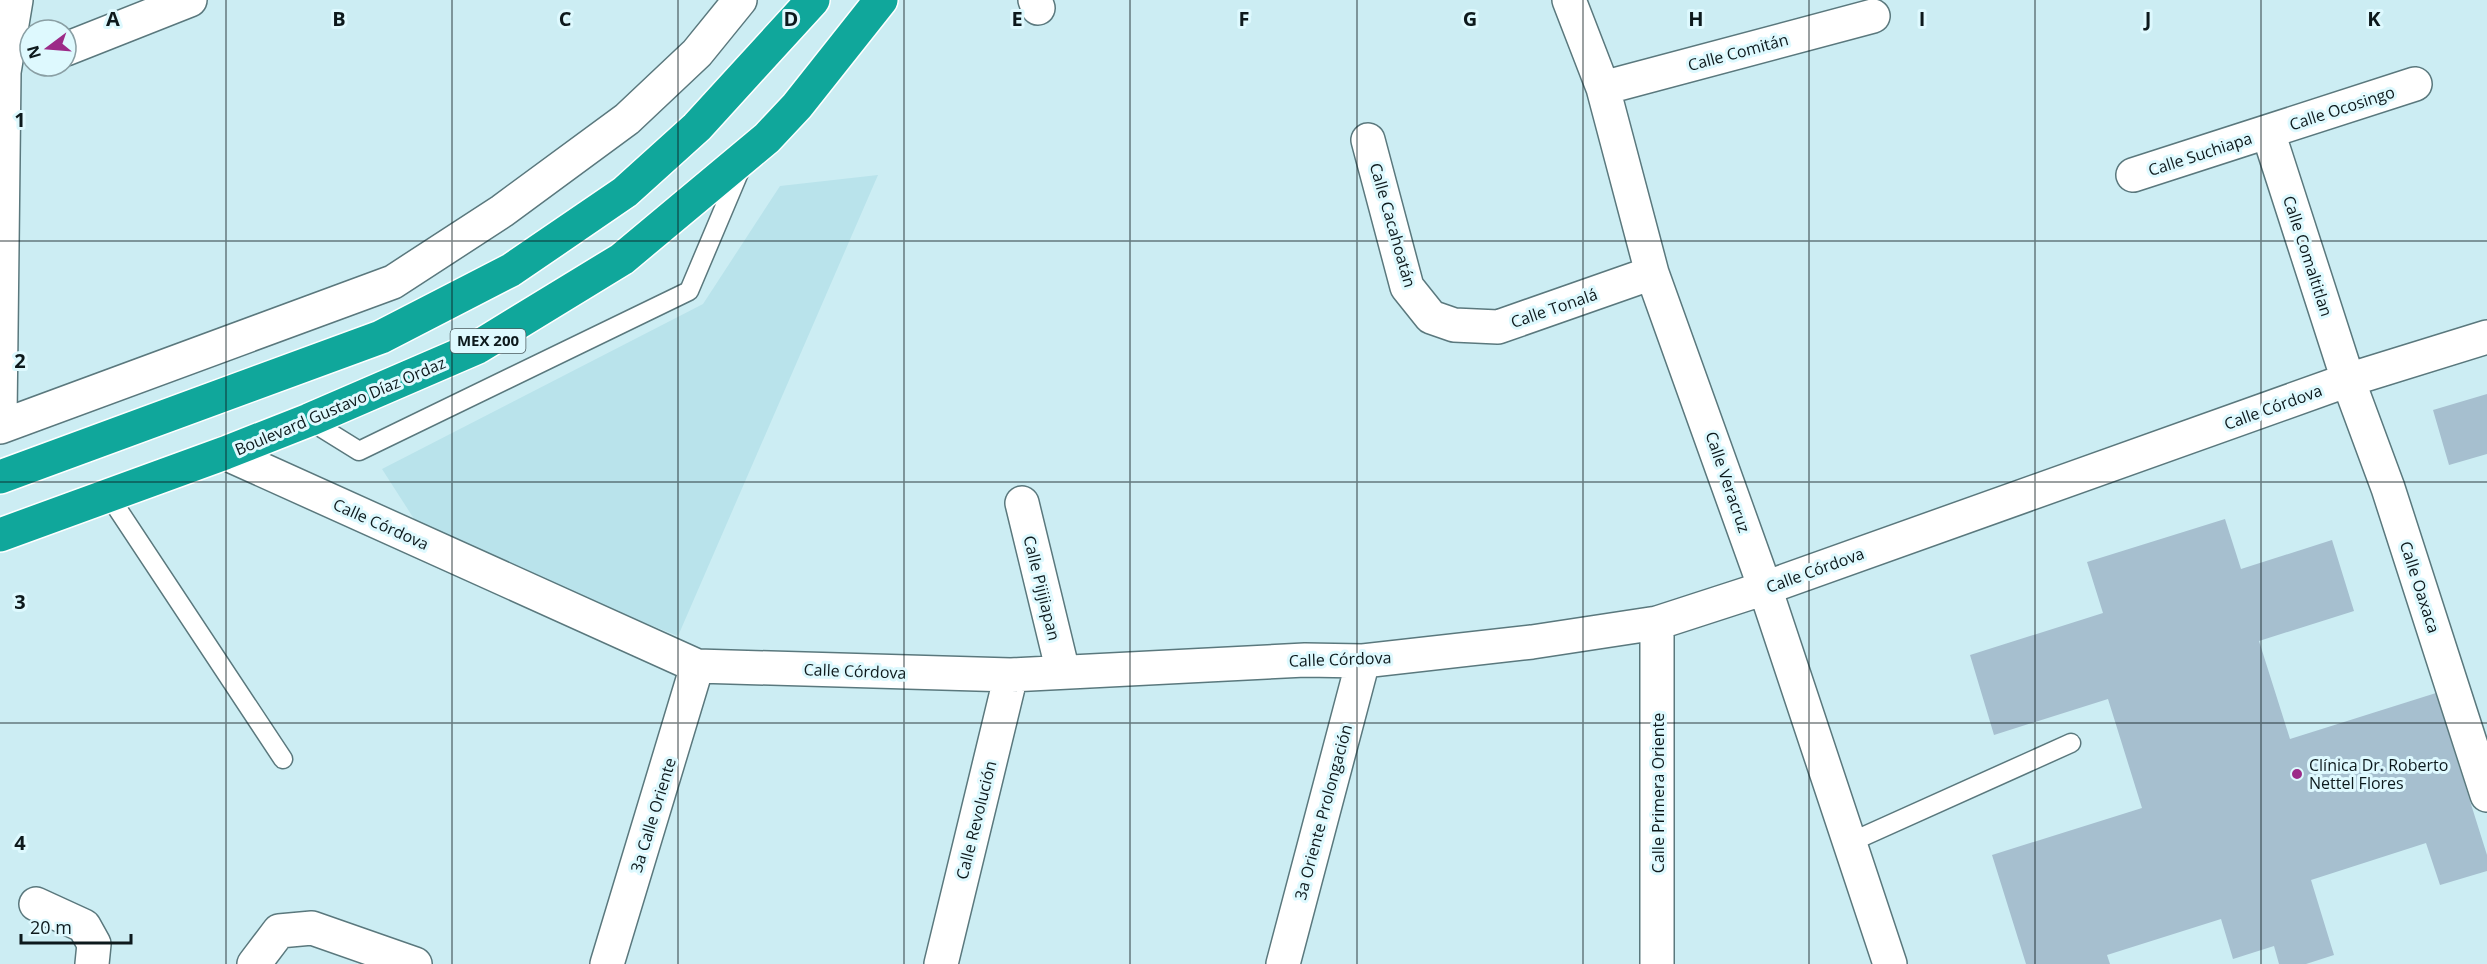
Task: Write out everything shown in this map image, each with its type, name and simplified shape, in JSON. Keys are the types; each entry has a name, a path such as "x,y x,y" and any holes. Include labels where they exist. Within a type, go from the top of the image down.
{"highway":[{"name":"MEX 200","path":"0,477 381,337 511,270 625,192 697,128 813,0"},
{"name":"Boulevard Gustavo Díaz Ordaz","path":"0,535 110,496 309,420 478,347 622,258 767,138 796,106 881,0"}],"street":[{"path":"0,418 17,67 16,0"},
{"path":"78,44 190,0"},
{"path":"0,427 393,282 502,211 627,119 697,53 740,0"},
{"name":"Calle Veracruz","path":"1569,0 1603,88 1652,273 1765,588 1890,964"},
{"name":"Calle Comitán","path":"1603,88 1873,16"},
{"name":"Calle Ocosingo","path":"2268,132 2415,84"},
{"name":"Calle Suchiapa","path":"2133,175 2268,132"},
{"name":"Calle Comaltitlan","path":"2268,132 2348,380"},
{"name":"Calle Cacahoatán","path":"1368,140 1407,287 1431,317 1454,325"},
{"name":"Calle Tonalá","path":"1454,325 1498,327 1652,273"},
{"name":"Calle Córdova","path":"225,453 697,666 1011,675 1305,660 1363,661 1532,642 1657,623 1765,588 2348,380 2487,337"},
{"name":"Calle Oaxaca","path":"2348,380 2388,488 2487,795"},
{"name":"Calle Pijijiapan","path":"1022,503 1063,672"},
{"name":"Calle Primera Oriente","path":"1657,623 1657,964"},
{"name":"3a Oriente Prolongación","path":"1283,964 1363,661"},
{"name":"3a Calle Oriente","path":"607,964 697,666"},
{"name":"Calle Revolución","path":"941,964 1011,675"},
{"path":"36,904 84,926 94,944 92,964"},
{"path":"254,964 279,931 312,927 415,964"}],"lane":[{"path":"309,420 359,451 689,291 747,155"},
{"path":"110,496 283,759"},
{"path":"1851,842 2071,743"}],"shaded area":[{"path":"878,175 678,636 425,536 382,469 703,304 780,186"}],"building":[{"path":"2487,394 2487,454 2449,465 2433,410"},
{"name":"Clínica Dr. Roberto Nettel Flores","path":"2225,519 2241,569 2332,540 2354,611 2259,641 2290,739 2436,693 2487,855 2487,871 2440,885 2426,843 2311,880 2334,955 2306,964 2279,964 2274,946 2233,959 2221,919 2107,955 2110,964 2026,964 1992,855 2142,808 2108,699 1994,735 1970,655 2103,613 2087,562"}],"place":[{"name":"Clínica Dr. Roberto Nettel Flores","path":"2297,774"}]}
